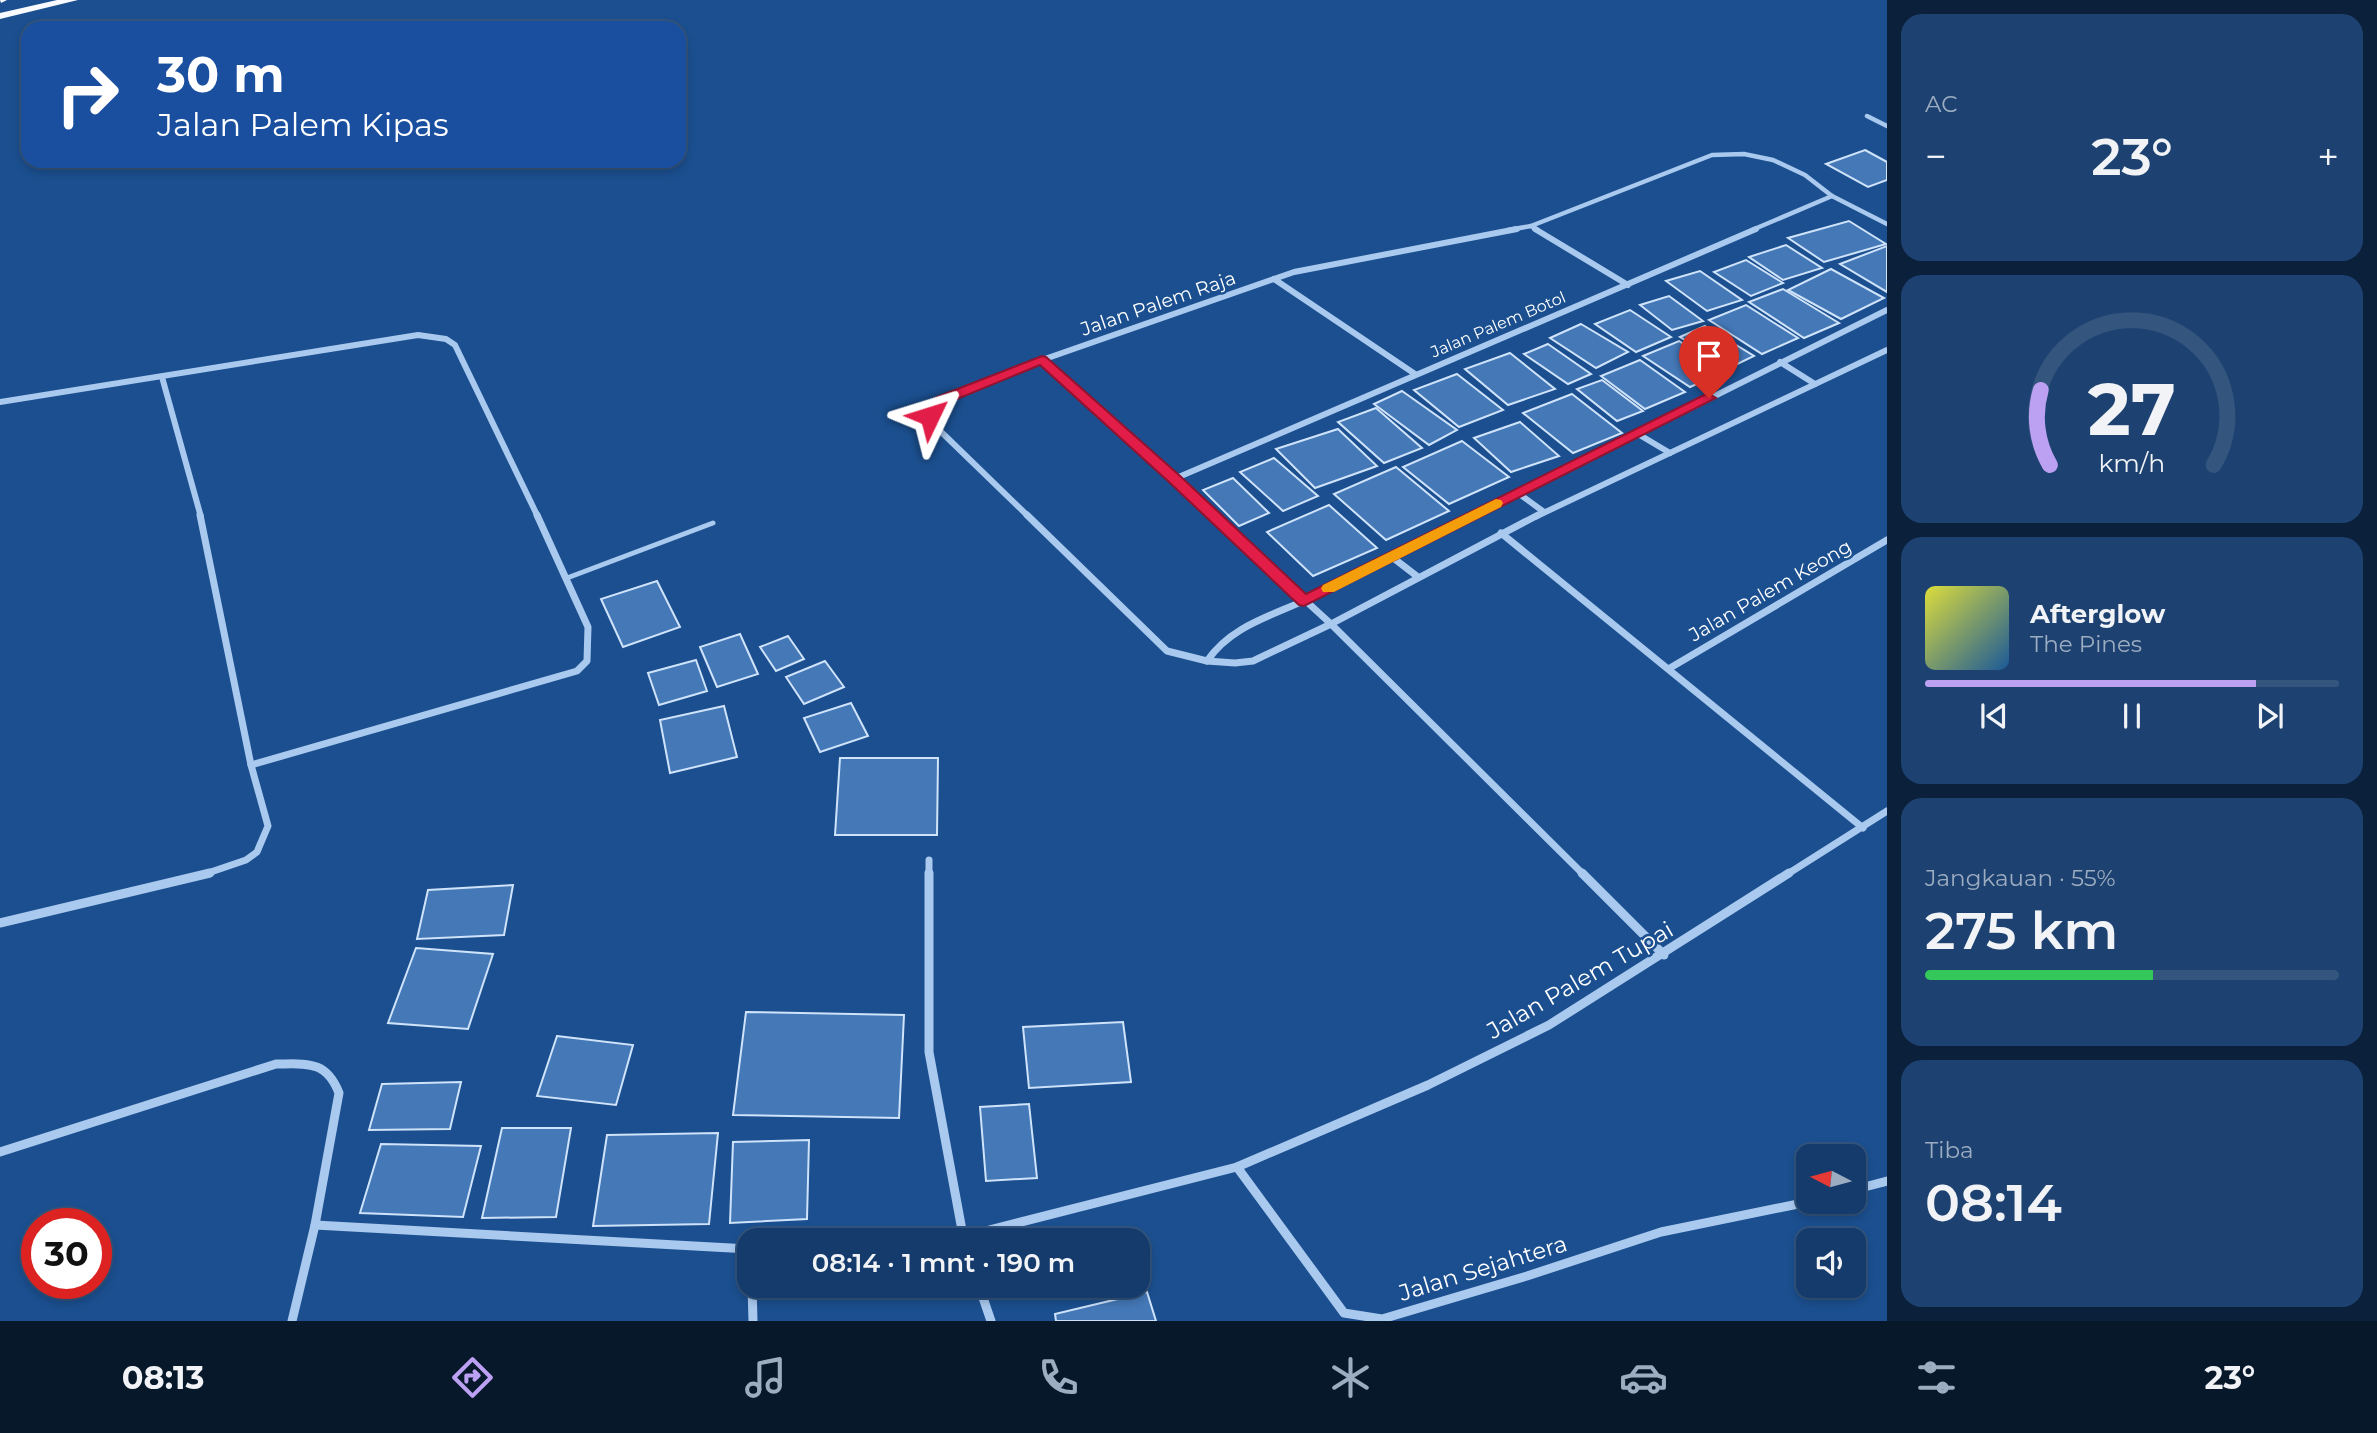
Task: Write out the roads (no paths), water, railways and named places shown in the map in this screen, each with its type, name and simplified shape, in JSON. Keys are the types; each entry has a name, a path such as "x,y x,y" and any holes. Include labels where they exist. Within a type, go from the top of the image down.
{"highway":[{"path":"0,16 72,0"}],"street":[{"path":"1867,116 1887,126"},
{"name":"Jalan Palem Raja","path":"1207,661 1167,651 932,423 930,409 942,400 1042,360 1275,279 1334,262 1531,226 1699,159 1731,154 1756,156 1781,163 1805,174 1832,196 1887,224"},
{"name":"Jalan Palem Botol","path":"1174,479 1832,196"},
{"path":"1531,226 1628,285"},
{"path":"1275,279 1415,374"},
{"path":"1887,310 1304,601 1228,635 1216,645 1207,661 1253,661 1331,624 1501,533 1887,350"},
{"path":"0,402 418,335 446,339 455,345 568,578 588,627 587,661 577,671 251,765"},
{"path":"1042,360 1331,624 1664,955"},
{"path":"1780,362 1815,384"},
{"path":"0,923 215,872 246,860 257,852 268,826 251,765 200,514 162,377"},
{"path":"1639,434 1670,453"},
{"path":"1518,493 1544,512"},
{"path":"1501,533 1670,668 1863,828"},
{"name":"Jalan Palem Keong","path":"1670,668 1887,540"},
{"path":"1391,557 1418,577"},
{"name":"Jalan Palem Tupai","path":"1005,1228 1237,1167 1428,1085 1549,1026 1887,811"},
{"path":"929,860 929,1052 961,1228"},
{"path":"0,1152 276,1065 318,1065 334,1077 339,1093 315,1225 292,1321"},
{"name":"Jalan Sejahtera","path":"1237,1167 1344,1313 1382,1320 1661,1232 1796,1204"},
{"path":"1866,1187 1887,1181"},
{"path":"315,1225 737,1248"},
{"path":"752,1298 753,1321"},
{"path":"983,1298 991,1321"}],"lane":[{"path":"568,578 713,523"}]}
